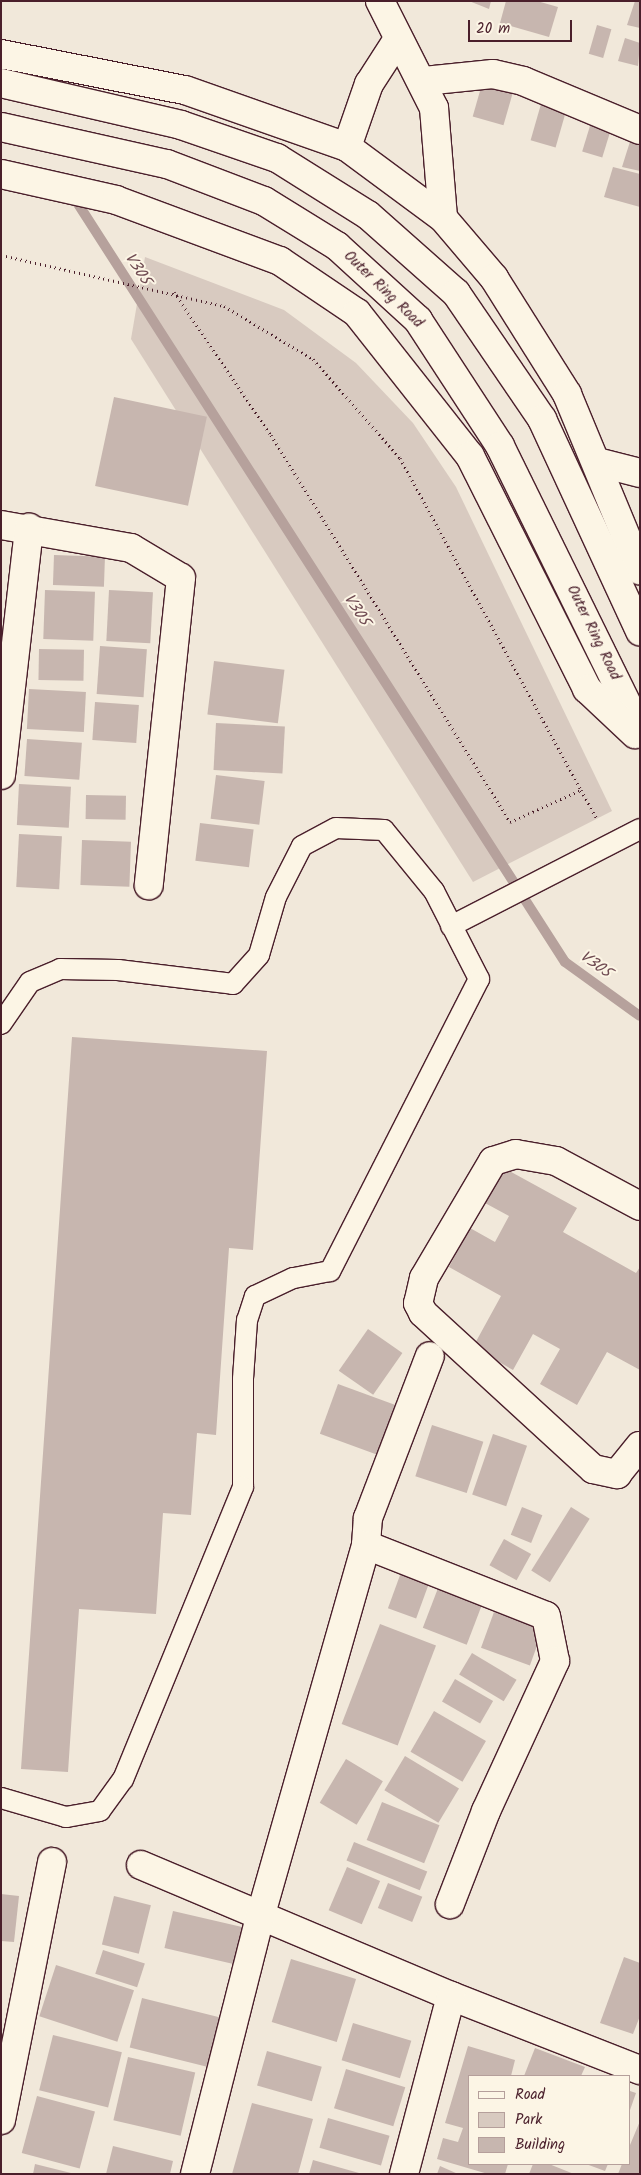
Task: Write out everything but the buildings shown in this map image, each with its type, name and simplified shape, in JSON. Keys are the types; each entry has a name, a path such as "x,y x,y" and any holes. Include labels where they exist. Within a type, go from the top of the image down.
{"main road":[{"path":"380,1 398,39 424,81 434,108 444,218"},
{"path":"347,147 369,84 398,39"},
{"path":"1,54 185,90 347,147 444,218 494,278 562,386 597,462 640,570"},
{"path":"424,81 493,74 523,81 640,130"},
{"path":"1,83 181,125 277,158 368,215 456,293 542,419 640,631"},
{"name":"Outer Ring Road","path":"1,127 167,164 264,201 337,246 418,320 500,446 640,730"},
{"path":"1,174 116,200 280,261 357,313 470,456 588,689 640,738"},
{"path":"597,462 640,473"},
{"path":"1,524 131,548 181,578 149,886"},
{"path":"1,775 29,528"},
{"path":"640,1206 556,1161 516,1154 493,1161 424,1278 418,1303 423,1313 593,1469 617,1474 640,1446"},
{"path":"195,2174 261,1914 366,1545 368,1518 430,1356"},
{"path":"366,1545 546,1616 555,1662 486,1811 450,1904"},
{"path":"1,2120 52,1862"},
{"path":"141,1865 261,1914 451,1996 640,2070"},
{"path":"404,2174 451,1996"}],"lane":[{"path":"1,1024 30,982 60,969 118,970 233,984 259,955 276,897 302,846 336,828 384,830 434,891 480,979 330,1271 293,1278 255,1296 247,1320 243,1379 243,1486 123,1779 100,1811 66,1817 1,1798"},
{"path":"451,926 640,829"}],"path":[{"path":"1,255 174,292 224,306 314,359 400,458 611,844"},
{"path":"174,292 271,435 510,822 581,790"}],"green space":[{"path":"145,257 284,310 356,363 413,423 456,487 612,811 473,882 131,339"}],"waterway":[{"name":"V305","path":"73,196 565,962 640,1016"}]}
